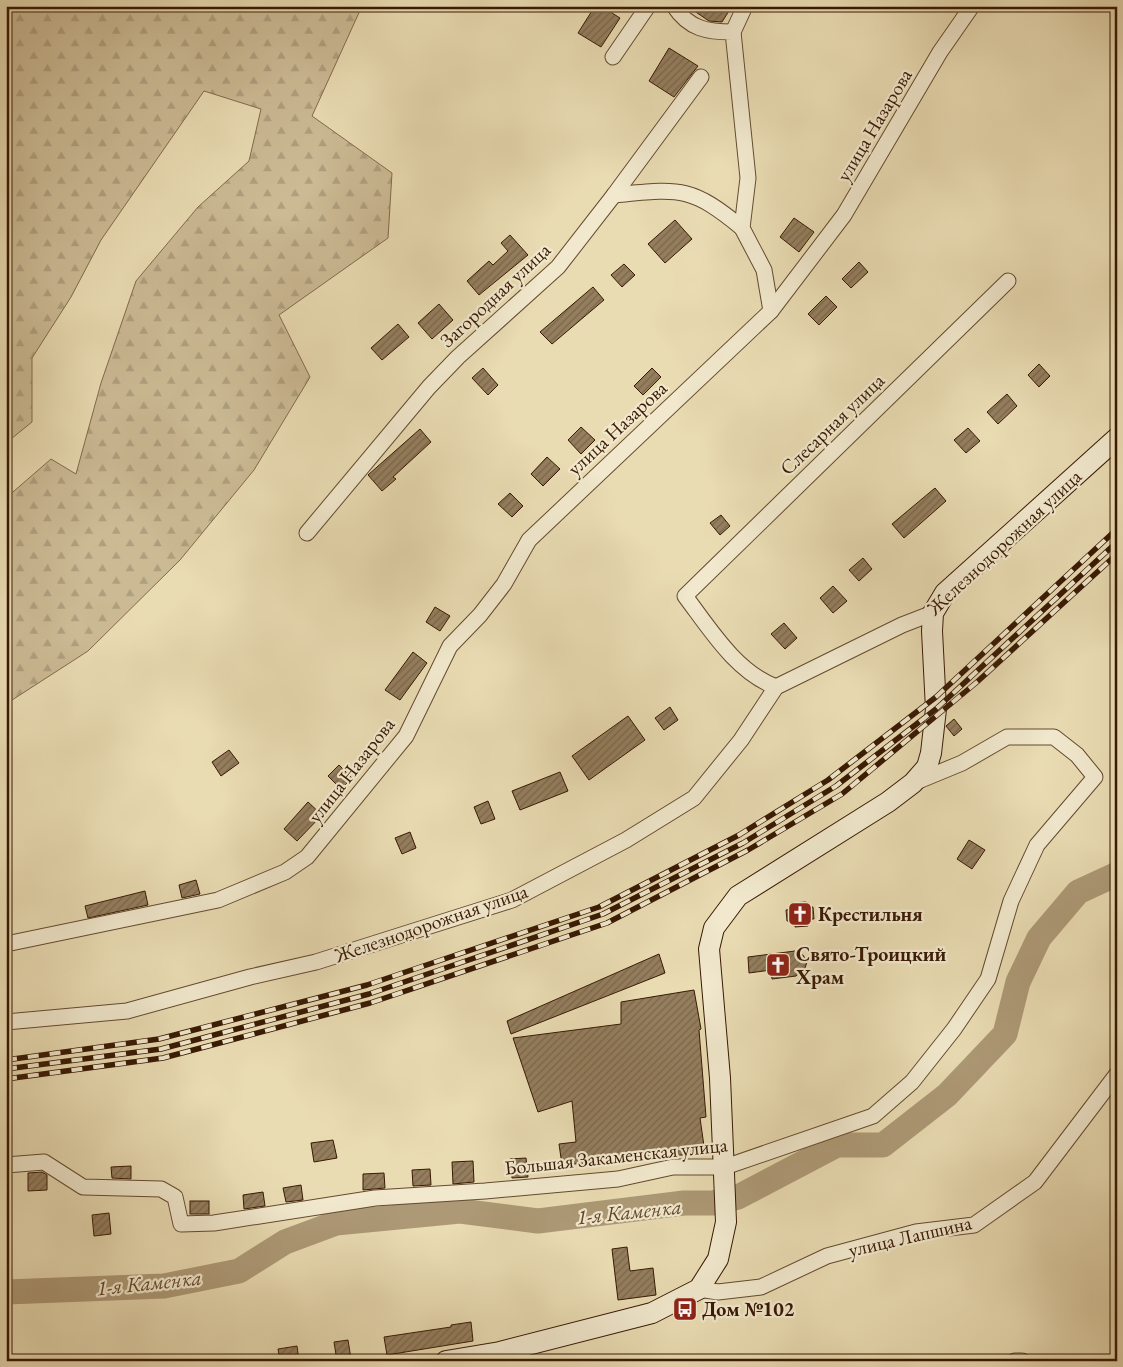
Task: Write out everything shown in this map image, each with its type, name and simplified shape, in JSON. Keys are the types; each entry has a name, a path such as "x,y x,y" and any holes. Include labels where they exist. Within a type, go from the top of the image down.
{"street":[{"path":"613,57 648,6"},
{"path":"674,6 689,23 710,32 733,32"},
{"path":"742,228 748,178 733,32 746,6"},
{"name":"улица Назарова","path":"6,944 218,900 285,872 307,857 406,736 450,646 480,615 504,584 529,540 771,311 844,215 940,52 972,6"},
{"name":"Загородная улица","path":"307,532 429,387 458,357 558,267 701,77"},
{"path":"614,195 671,190 695,196 714,205 742,228 764,270 771,311"},
{"name":"Слесарная улица","path":"776,687 759,680 718,641 685,596 1008,281"},
{"name":"Железнодорожная улица","path":"6,1022 128,1011 250,977 316,962 512,900 626,840 694,798 741,740 776,687 902,625 933,613 945,593 1117,438"},
{"path":"446,1361 501,1357 652,1313 699,1288 718,1259 726,1222 725,1167 709,949 714,928 738,896 833,838 913,783 927,767 931,753 936,709 932,631 933,613"},
{"name":"Большая Закаменская улица","path":"6,1165 44,1162 83,1187 161,1189 174,1197 181,1224 214,1223 375,1198 484,1191 618,1179 673,1167 725,1167 873,1116 912,1082 954,1029 988,979 1011,901 1037,845 1095,777 1076,755 1054,738 1007,738 962,763 913,783"},
{"name":"улица Лапшина","path":"699,1288 718,1292 761,1286 827,1256 916,1232 974,1225 1035,1182 1117,1074"},
{"path":"1015,1361 1022,1361"}],"green space":[{"path":"6,6 362,6 312,116 392,173 388,238 279,315 310,377 254,470 180,560 88,651 9,702 6,702 6,498 51,459 76,474 101,383 136,281 198,207 249,161 261,109 204,91 101,240 71,297 32,358 32,422 6,443"}],"building":[{"path":"595,6 601,6 620,18 601,47 578,33"},
{"path":"687,6 732,6 722,22 709,21"},
{"path":"669,48 698,66 674,97 649,81"},
{"path":"794,218 814,232 799,252 780,237"},
{"path":"675,220 692,239 665,263 648,244"},
{"path":"510,235 528,255 479,295 467,281 489,261 493,265 508,251 501,243"},
{"path":"859,262 868,272 851,288 842,279"},
{"path":"624,264 635,275 622,287 611,275"},
{"path":"593,287 604,300 552,344 540,332"},
{"path":"826,296 837,307 819,325 808,314"},
{"path":"439,304 453,320 432,339 418,323"},
{"path":"398,324 409,337 382,360 371,348"},
{"path":"1039,364 1050,376 1039,387 1028,375"},
{"path":"483,368 498,385 488,395 472,378"},
{"path":"652,368 661,377 643,395 634,386"},
{"path":"1007,394 1017,406 998,424 987,412"},
{"path":"581,427 595,440 581,454 568,440"},
{"path":"968,428 980,441 966,453 954,440"},
{"path":"420,429 431,442 393,477 396,479 382,491 368,475"},
{"path":"547,457 560,469 543,486 531,474"},
{"path":"935,488 946,501 904,538 892,524"},
{"path":"510,493 523,506 512,517 498,504"},
{"path":"721,515 730,526 720,535 710,523"},
{"path":"863,558 872,569 859,581 849,570"},
{"path":"833,586 847,601 833,613 820,598"},
{"path":"435,607 450,616 440,631 426,622"},
{"path":"784,623 797,638 785,649 771,634"},
{"path":"413,652 427,663 400,700 385,690"},
{"path":"670,707 678,720 664,730 655,718"},
{"path":"628,716 645,740 589,780 572,756"},
{"path":"954,719 962,729 954,736 946,726"},
{"path":"229,750 239,763 221,776 212,762"},
{"path":"339,765 352,778 341,789 328,776"},
{"path":"560,772 568,791 520,810 512,791"},
{"path":"488,801 495,819 481,824 474,807"},
{"path":"308,802 322,815 297,841 284,829"},
{"path":"410,832 416,848 402,854 395,838"},
{"path":"969,840 985,850 972,869 957,859"},
{"path":"196,880 200,894 182,898 179,885"},
{"path":"145,891 148,905 88,918 85,906"},
{"name":"Крестильня","path":"806,902 806,908 813,907 814,919 807,919 808,926 795,927 795,921 787,921 786,910 793,909 793,903"},
{"name":"Свято-Троицкий Храм","path":"795,951 803,955 807,962 805,968 796,976 772,979 771,970 749,973 748,957"},
{"path":"659,954 665,973 511,1034 507,1021"},
{"path":"694,990 701,1029 699,1030 706,1117 700,1118 705,1153 562,1165 559,1144 576,1142 572,1101 538,1112 513,1038 621,1024 621,1002"},
{"path":"333,1140 337,1158 314,1162 311,1143"},
{"path":"526,1158 528,1177 512,1178 510,1159"},
{"path":"473,1161 474,1182 453,1184 452,1162"},
{"path":"131,1166 131,1179 112,1178 111,1167"},
{"path":"430,1169 431,1185 413,1186 412,1170"},
{"path":"42,1172 47,1175 47,1190 28,1191 28,1173"},
{"path":"384,1173 385,1188 363,1190 363,1174"},
{"path":"301,1185 303,1200 286,1202 283,1188"},
{"path":"263,1192 265,1206 244,1209 243,1195"},
{"path":"190,1201 209,1201 209,1214 190,1214"},
{"path":"109,1213 111,1234 94,1236 92,1215"},
{"path":"627,1247 630,1271 653,1268 656,1295 618,1300 612,1249"},
{"path":"471,1322 473,1341 387,1355 384,1337 451,1327 451,1325"},
{"path":"348,1340 351,1359 337,1361 334,1342"},
{"path":"297,1346 299,1361 280,1361 278,1349"}],"waterway":[{"name":"1-я Каменка","path":"6,1292 164,1286 239,1271 285,1242 336,1223 460,1211 538,1221 684,1203 713,1203 738,1197 837,1145 883,1145 947,1095 1005,1034 1018,982 1039,938 1078,892 1117,874"}],"railway":[{"path":"6,1060 159,1039 367,985 599,907 739,835 828,780 936,697 1117,529"},
{"path":"6,1069 161,1049 369,994 603,914 743,843 836,786 936,709 1117,542"},
{"path":"6,1079 163,1058 370,1003 607,923 748,850 842,794 977,682 1117,554"}],"place":[{"name":"Крестильня","path":"800,914"},
{"name":"Свято-Троицкий Храм","path":"778,965"},
{"name":"Дом №102","path":"685,1309"}]}
